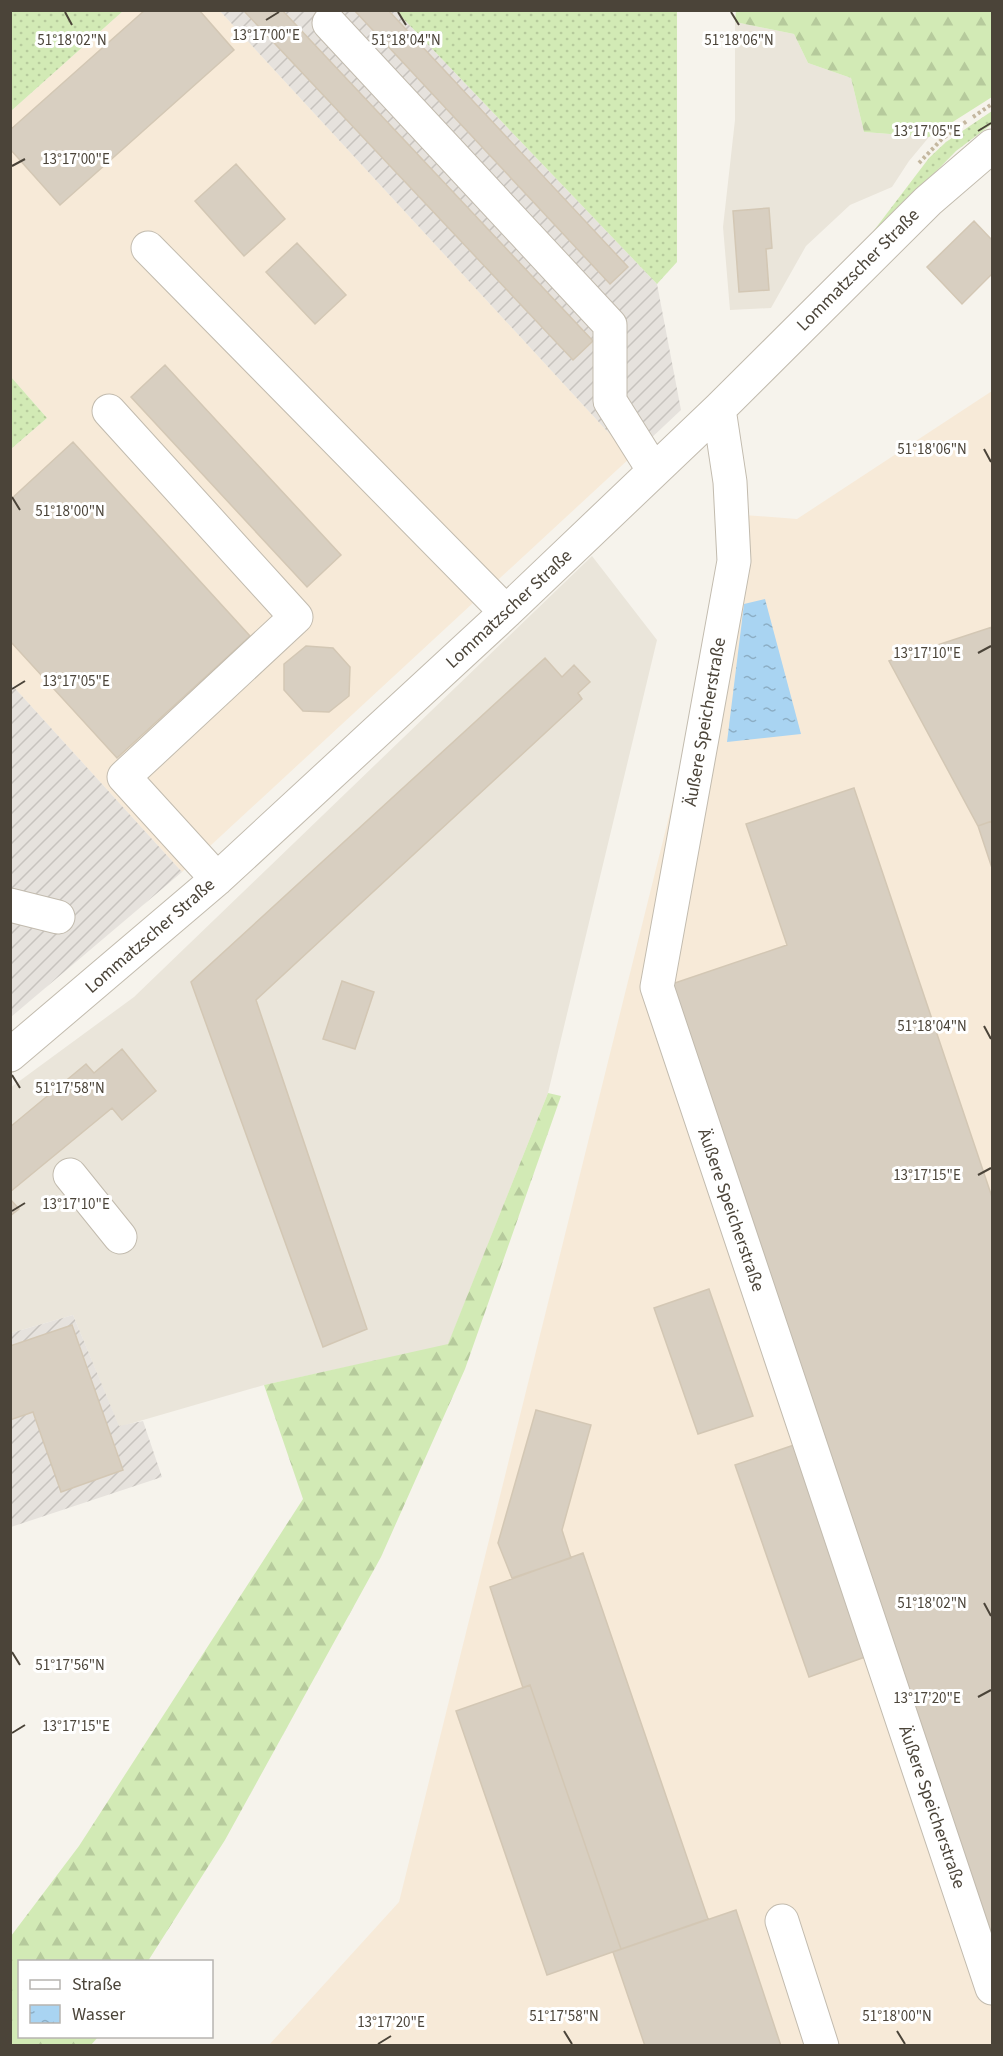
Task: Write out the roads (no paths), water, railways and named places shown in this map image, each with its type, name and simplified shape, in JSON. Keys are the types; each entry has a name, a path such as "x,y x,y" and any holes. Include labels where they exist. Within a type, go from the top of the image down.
{"street":[{"path":"329,23 610,325 610,401 654,471"},
{"name":"Lommatzscher Straße","path":"10,1055 217,879 506,612 719,409 928,201 993,146"},
{"path":"148,248 506,612"},
{"name":"Äußere Speicherstraße","path":"719,409 730,482 734,561 657,987 993,1988"},
{"path":"109,411 296,617 124,777 217,879"},
{"path":"10,905 58,917"},
{"path":"70,1175 120,1237"},
{"path":"782,1921 822,2046"}],"water":[{"path":"765,599 801,734 727,742 744,604"}]}
